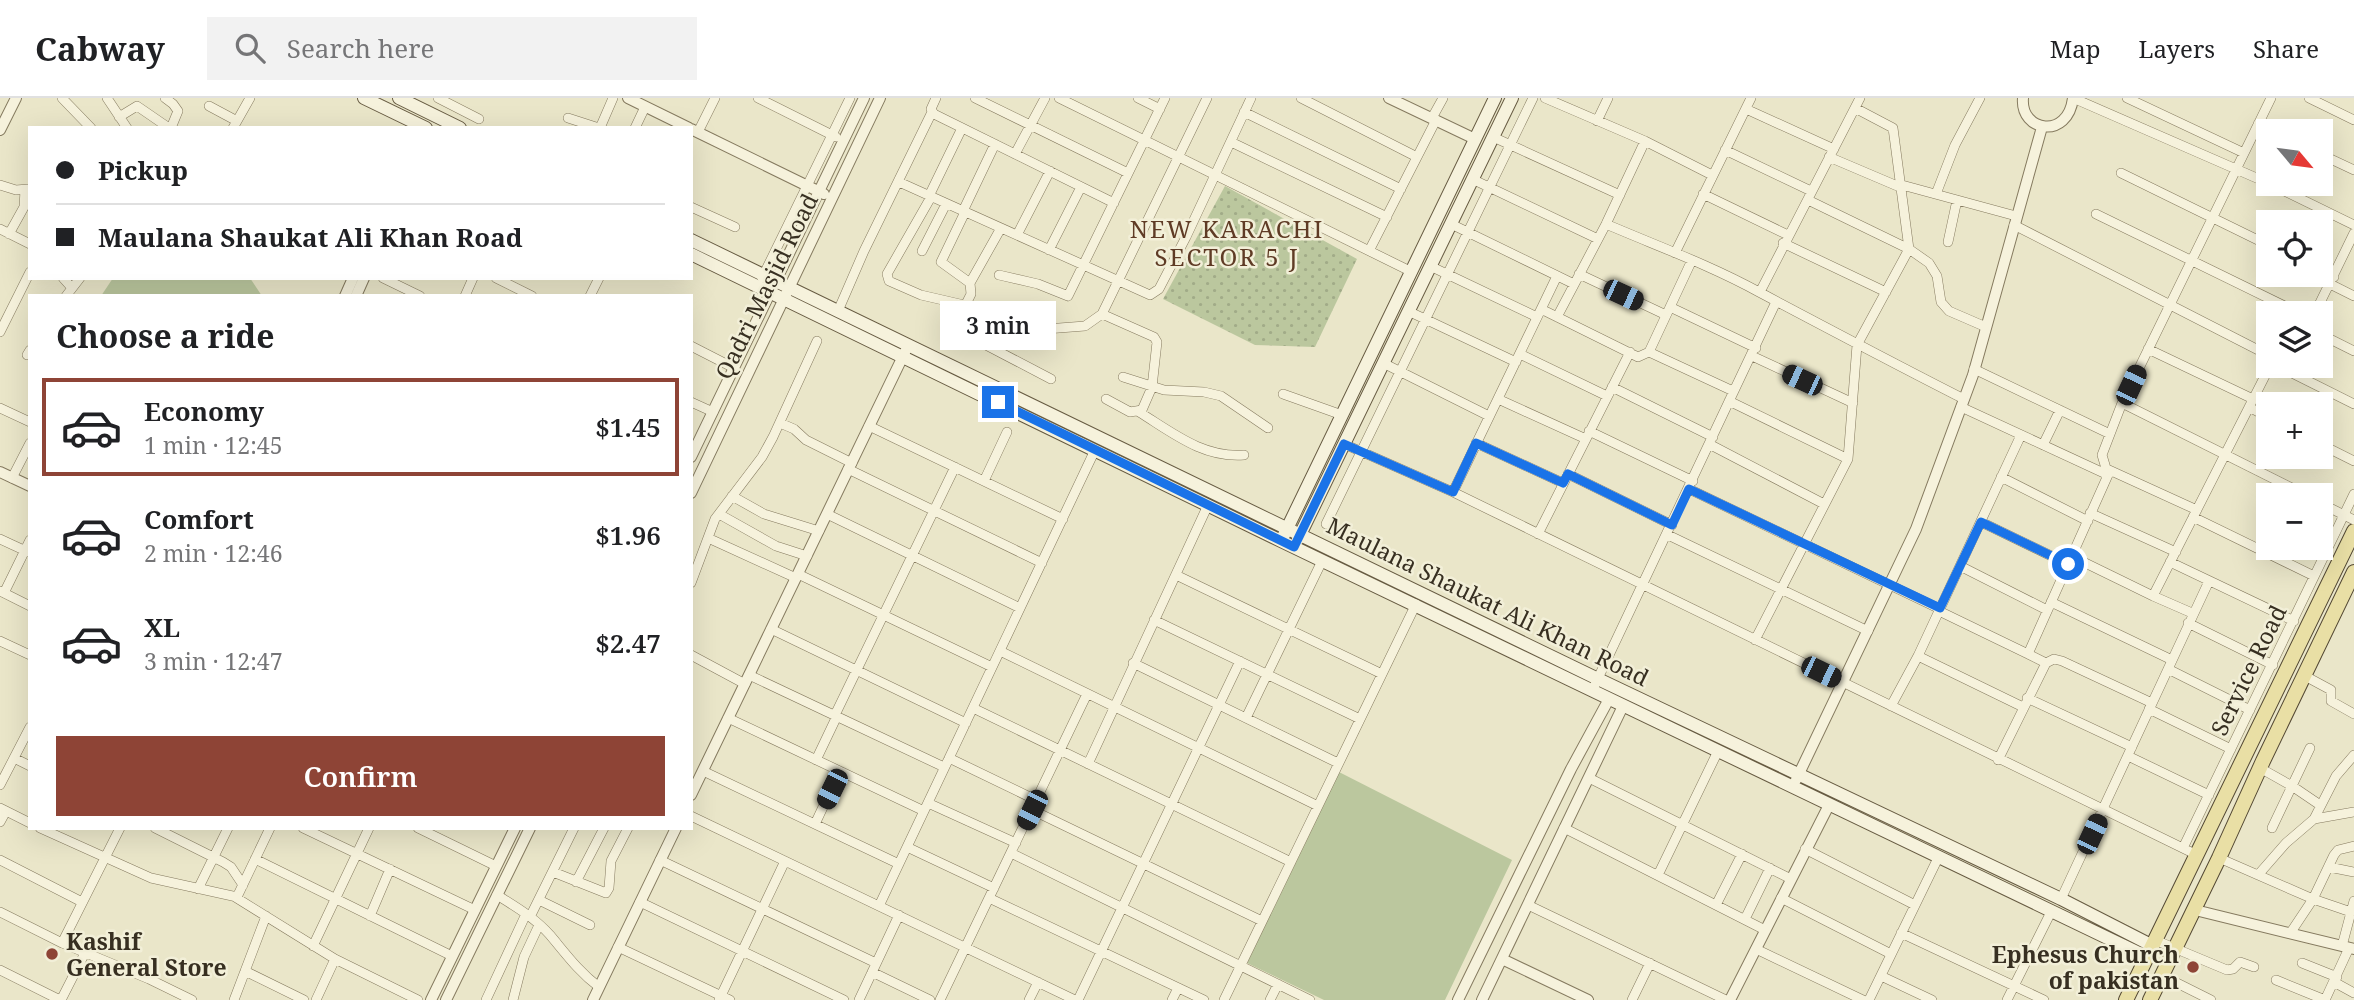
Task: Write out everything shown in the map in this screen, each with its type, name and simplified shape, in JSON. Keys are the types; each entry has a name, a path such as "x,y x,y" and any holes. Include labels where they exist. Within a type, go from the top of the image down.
{"main road":[{"path":"365,98 422,126"},
{"path":"399,98 436,120 454,126"},
{"path":"1281,541 1495,98"},
{"path":"1294,547 1511,98"},
{"name":"Maulana Shaukat Ali Khan Road","path":"693,241 902,357 1322,561 2052,910 2152,948"},
{"name":"Maulana Shaukat Ali Khan Road","path":"693,255 767,283"},
{"name":"Maulana Shaukat Ali Khan Road","path":"786,293 838,311 909,344 1598,679 2062,899 2152,948"},
{"path":"2126,1000 2354,531"},
{"path":"2150,1000 2353,576"},
{"path":"2247,753 2262,765"}],"street":[{"path":"0,130 16,98"},
{"path":"62,98 89,126"},
{"path":"107,98 126,126"},
{"path":"165,98 178,111 171,126"},
{"path":"209,106 235,124 250,98"},
{"path":"438,98 479,119"},
{"path":"600,126 613,98"},
{"path":"628,98 685,126"},
{"path":"715,98 693,130 832,197"},
{"path":"758,98 844,141"},
{"path":"767,283 808,186 850,98"},
{"name":"Qadri Masjid Road","path":"693,452 734,368 767,283 819,191 864,98"},
{"name":"Qadri Masjid Road","path":"693,489 880,98"},
{"path":"838,311 864,251 932,112 936,98"},
{"path":"975,98 1128,173"},
{"path":"1015,154 1045,98"},
{"path":"1059,98 1412,272"},
{"path":"1138,98 1160,109"},
{"path":"999,275 1038,284 1068,296 1165,98"},
{"path":"962,128 887,278 921,295 991,310 1046,329 1085,326 1102,314 1207,98"},
{"path":"899,182 1150,295 1155,293 1186,237 1251,98"},
{"path":"1300,98 1418,157"},
{"path":"1389,98 1475,139"},
{"path":"1370,249 1418,157 1443,98"},
{"path":"1326,524 1533,98"},
{"path":"1545,98 1713,174"},
{"path":"1597,121 1608,98"},
{"path":"1675,253 1751,98"},
{"path":"1760,292 1860,98"},
{"path":"1936,194 1955,145 1980,98"},
{"path":"2023,98 2022,106 2029,120 2042,127 2054,126 2065,120 2072,110 2073,98 2256,177"},
{"path":"2127,98 2244,152"},
{"path":"2260,119 2271,98"},
{"path":"2309,98 2354,120"},
{"path":"119,117 137,106 167,126"},
{"path":"636,126 645,107"},
{"path":"1755,640 1848,459 1857,345 1909,249 1894,128 1855,108"},
{"path":"1746,109 1902,187 1957,200 2015,220 2169,305 2256,349"},
{"path":"932,112 1114,203"},
{"path":"1244,112 1401,189"},
{"path":"568,118 593,126"},
{"path":"1793,787 1916,529 1974,369 2042,127"},
{"path":"2108,472 2102,461 2102,454 2122,403 2256,128"},
{"path":"1493,137 1620,195"},
{"path":"1557,317 1606,224 1645,141"},
{"path":"1231,142 1387,217"},
{"path":"970,283 941,263 995,144"},
{"path":"1725,150 1909,249 1929,263 1937,276 1941,302 1949,311 1986,327"},
{"path":"2333,160 2354,170"},
{"path":"1017,235 1050,171"},
{"path":"2121,173 2256,238"},
{"path":"1472,179 1598,239"},
{"path":"0,185 11,189 27,189 27,204 9,234"},
{"path":"1049,250 1081,187"},
{"path":"1703,194 1886,292"},
{"path":"2295,196 2354,225"},
{"path":"1948,242 1957,200"},
{"path":"922,250 946,204"},
{"path":"693,207 735,228"},
{"path":"2096,214 2273,301"},
{"path":"1451,224 1574,284"},
{"path":"1606,224 1760,292 2021,435 2195,513 2314,576"},
{"path":"966,304 971,294 970,283 1001,228"},
{"path":"0,229 28,243"},
{"path":"2333,278 2354,233"},
{"path":"1430,266 1539,313 1557,317 1638,357 1649,352 1692,260"},
{"path":"1579,274 1668,311 1853,404"},
{"path":"0,332 28,276"},
{"path":"1453,492 1558,276"},
{"path":"65,280 72,288"},
{"path":"68,294 78,280"},
{"path":"387,280 416,294"},
{"path":"500,280 528,294"},
{"path":"2333,281 2354,296"},
{"path":"1592,691 1776,302"},
{"path":"991,310 986,345 1051,379"},
{"path":"1408,311 1607,396"},
{"path":"1102,314 1156,339 1152,387 1139,412"},
{"path":"2333,340 2354,351"},
{"path":"693,578 719,514 762,457 817,341"},
{"path":"693,788 909,344"},
{"path":"693,347 734,368"},
{"path":"2148,349 2256,407"},
{"path":"1538,534 1630,352"},
{"path":"1649,352 1733,391"},
{"path":"1383,363 1489,416"},
{"path":"1974,369 2110,434"},
{"path":"1123,377 1172,391 1204,392 1221,396 1268,428"},
{"path":"2153,596 2264,378"},
{"path":"2306,378 2354,404"},
{"path":"1612,387 1824,505"},
{"path":"1283,394 1342,415"},
{"path":"1106,399 1130,412 1139,412 1209,452 1225,456 1244,455"},
{"path":"1497,399 1587,435 1691,485 2046,663"},
{"path":"1729,401 1848,459"},
{"path":"693,403 713,412"},
{"path":"2122,403 2282,483"},
{"path":"0,408 28,421"},
{"path":"2043,445 2060,410"},
{"path":"780,422 850,466 933,511 1042,563"},
{"path":"869,426 1063,519"},
{"path":"984,481 1007,432"},
{"path":"1891,706 1918,656 2021,435"},
{"path":"1476,443 1672,525"},
{"path":"1344,444 1453,492 2197,855"},
{"path":"12,478 28,447"},
{"path":"879,906 1095,450"},
{"path":"2333,450 2354,461"},
{"path":"816,760 856,670 955,467"},
{"path":"0,472 28,485"},
{"path":"2028,654 2108,472"},
{"path":"2001,477 2175,552"},
{"name":"Service Road","path":"2183,848 2354,494"},
{"path":"732,496 764,514 819,531"},
{"path":"1088,764 1208,505"},
{"path":"2333,510 2354,520"},
{"path":"719,514 776,546 807,556"},
{"path":"827,514 1020,607"},
{"path":"1981,522 2192,613"},
{"path":"1668,535 1868,631"},
{"path":"708,538 883,615 992,667"},
{"path":"0,539 27,551 2,592 28,605"},
{"path":"1247,718 1322,561"},
{"path":"2170,562 2294,621"},
{"path":"1960,566 2170,665 2250,710"},
{"path":"1176,575 1382,674"},
{"path":"2062,899 2209,581"},
{"path":"1224,1000 1416,604"},
{"path":"1154,620 1360,719"},
{"path":"2188,623 2273,665"},
{"path":"771,629 965,723"},
{"path":"0,641 28,654"},
{"path":"1000,651 1318,806"},
{"path":"693,655 1037,800"},
{"path":"1918,656 2130,752 2209,795"},
{"path":"1998,760 2046,663 2054,659 2231,749"},
{"path":"693,817 1077,1000 1240,662"},
{"path":"1133,663 1339,763"},
{"path":"2305,676 2331,690 2331,701 2354,714"},
{"path":"940,1000 1087,694"},
{"path":"1458,1000 1609,699"},
{"path":"1482,1000 1623,706"},
{"path":"972,708 1291,862"},
{"path":"728,718 840,771 1016,843"},
{"path":"0,785 28,731"},
{"path":"2272,828 2310,748"},
{"path":"1658,875 1718,751"},
{"path":"2258,875 2286,843 2314,819 2336,776 2354,755"},
{"path":"14,758 28,765"},
{"path":"2262,765 2320,805"},
{"path":"703,771 899,864"},
{"path":"815,824 840,771"},
{"path":"1589,778 1791,879"},
{"path":"1528,905 1728,1000 1829,805"},
{"path":"0,822 3,810 28,822"},
{"path":"1032,810 1262,921"},
{"path":"2314,819 2354,812"},
{"path":"1564,828 1765,930"},
{"path":"44,830 152,878 235,897 335,959 418,1000"},
{"path":"62,943 119,830"},
{"path":"159,830 231,867 243,885"},
{"path":"198,889 227,830"},
{"path":"235,897 269,830"},
{"path":"307,830 475,910"},
{"path":"313,946 368,830"},
{"path":"422,830 496,866"},
{"path":"431,1000 514,830"},
{"path":"446,1000 529,830"},
{"path":"486,1000 573,830"},
{"path":"576,882 603,830"},
{"path":"553,872 602,893 607,892 611,862 627,830"},
{"path":"597,996 675,830"},
{"path":"2291,932 2338,850 2354,846"},
{"path":"907,847 994,888"},
{"path":"1805,849 1915,905"},
{"path":"1011,853 1310,1000"},
{"path":"1716,905 1742,854"},
{"path":"1869,1000 1939,856"},
{"path":"2219,858 2312,899 2351,912"},
{"path":"255,859 452,956"},
{"path":"0,860 82,902"},
{"path":"660,860 762,909 930,1000"},
{"path":"618,947 723,998 785,861"},
{"path":"2329,867 2354,872"},
{"path":"1745,919 1770,868"},
{"path":"370,916 390,869"},
{"path":"1521,873 1538,882"},
{"path":"497,895 539,925 577,968 597,996"},
{"path":"989,898 1204,1000"},
{"path":"1781,898 1891,954"},
{"path":"539,900 590,925"},
{"path":"2276,980 2325,1000 2336,980 2348,947 2354,901"},
{"path":"640,902 844,1000"},
{"path":"2007,1000 2052,910"},
{"path":"2195,910 2348,947"},
{"path":"0,912 181,998 192,1000"},
{"path":"859,1000 899,915"},
{"path":"234,1000 266,916"},
{"path":"513,1000 524,957 539,925"},
{"path":"1901,933 2044,1000"},
{"path":"2152,948 2175,948 2227,970 2233,969 2240,962 2254,967"},
{"path":"1756,949 1863,1000"},
{"path":"0,970 61,1000 85,953"},
{"path":"316,1000 335,959"},
{"path":"1502,959 1588,1000"},
{"path":"1632,1000 1650,963"},
{"path":"2302,963 2336,980 2354,993"},
{"path":"245,971 303,1000"},
{"path":"2161,975 2211,1000"},
{"path":"1881,976 1932,1000"},
{"path":"1029,1000 1038,982"},
{"path":"1270,1000 1278,984"},
{"path":"1172,1000 1178,988"}],"green space":[{"path":"1225,186 1357,259 1315,347 1255,345 1163,299"},
{"path":"112,280 251,280 261,294 102,294"},
{"path":"1339,772 1512,860 1445,1000 1324,1000 1247,963"}],"place":[{"name":"Kashif General Store","path":"52,954"},
{"name":"Ephesus Church of pakistan","path":"2193,967"}],"district":[{"name":"NEW KARACHI SECTOR 5 J","path":"1227,242"}],"route":[{"path":"998,402 1294,547 1344,444 1453,492 1476,443 1563,483 1568,474 1672,525 1689,489 1940,608 1981,522 2068,564"}]}
